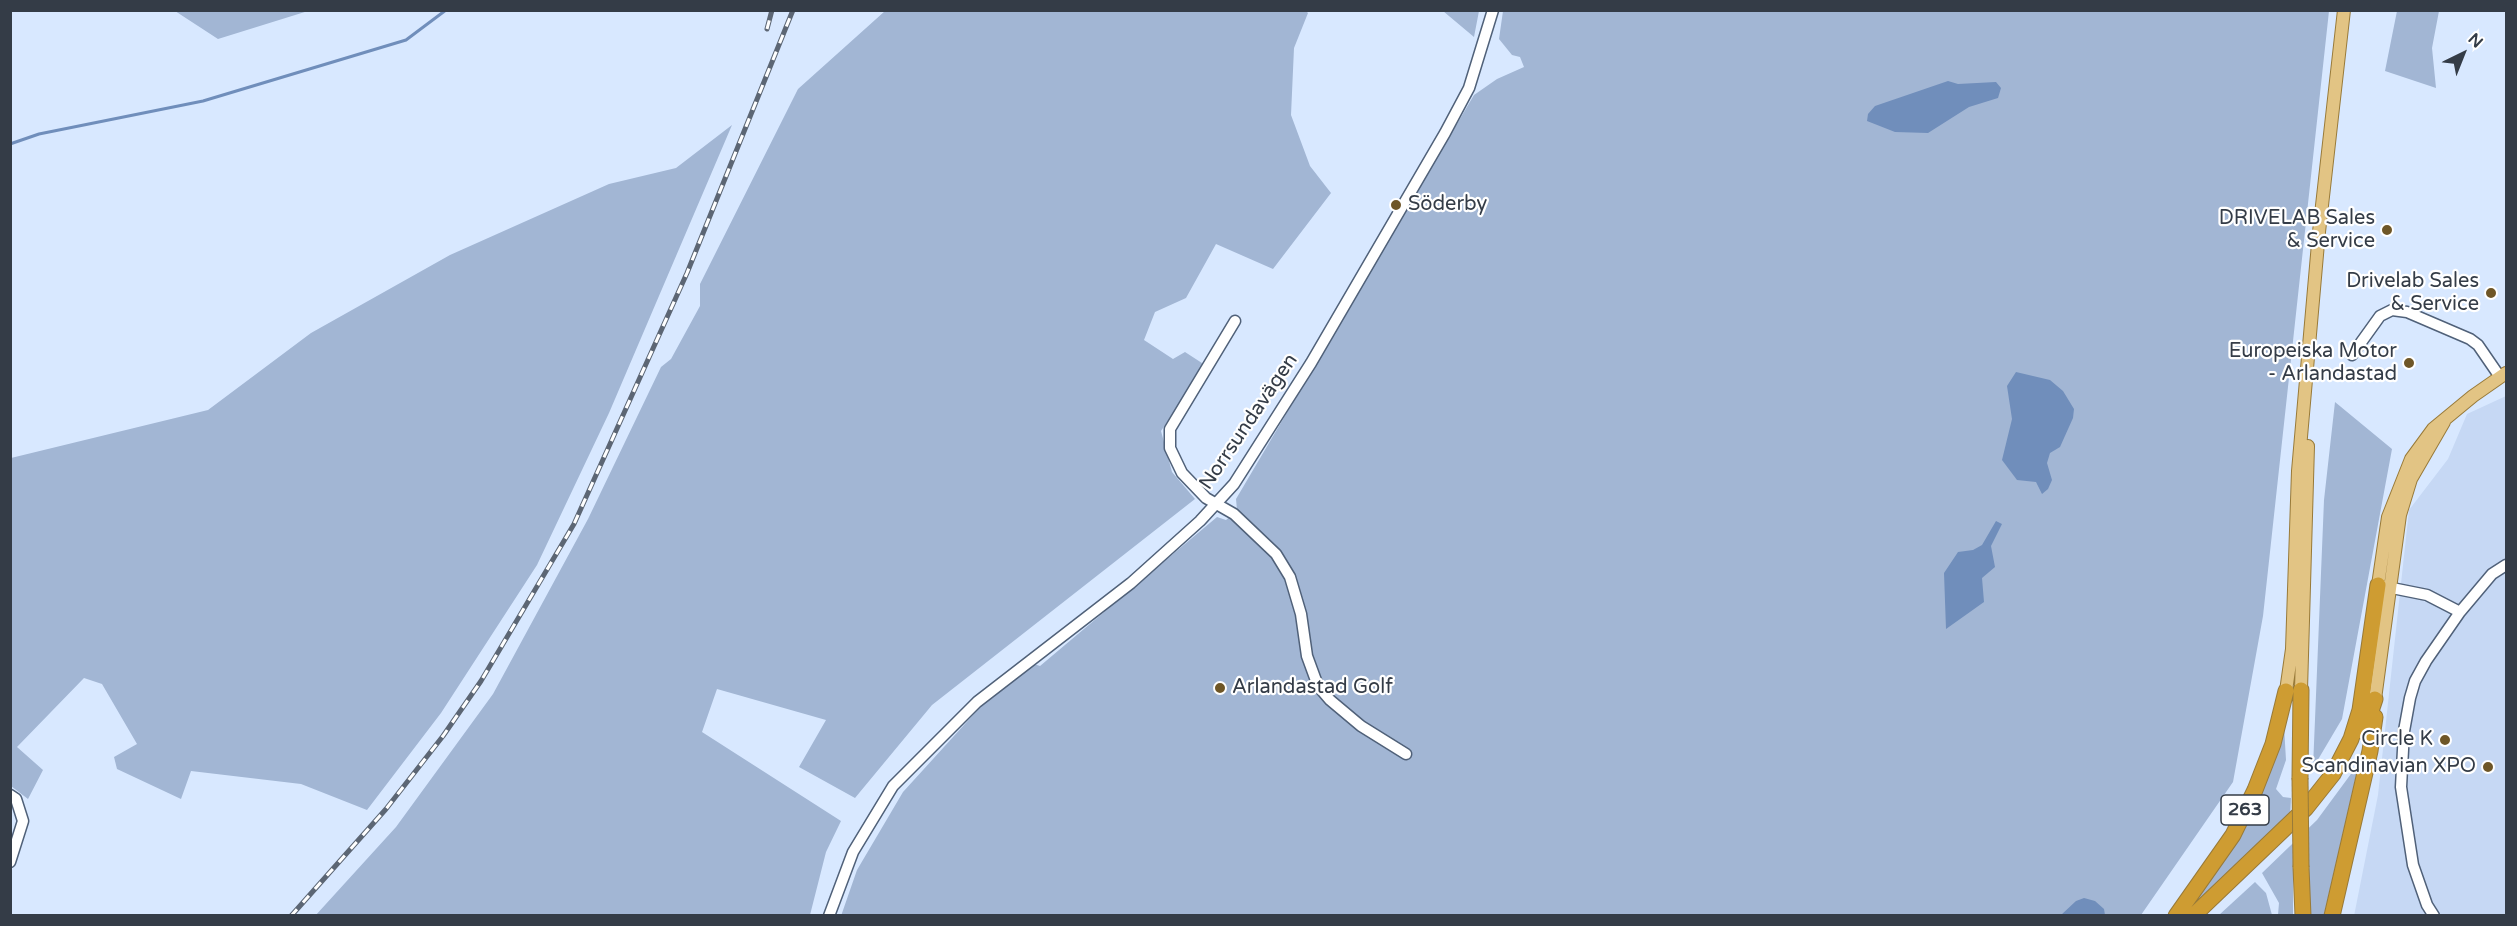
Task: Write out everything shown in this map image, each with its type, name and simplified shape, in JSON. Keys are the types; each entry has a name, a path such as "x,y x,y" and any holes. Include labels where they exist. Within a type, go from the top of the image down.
{"highway":[{"path":"2193,915 2306,808 2333,774 2351,739 2361,710 2383,586"},
{"name":"263","path":"2294,691 2300,778 2303,915"},
{"name":"263","path":"2176,915 2233,835 2255,790 2294,691"},
{"path":"2208,915 2332,793 2354,756 2375,699"},
{"path":"2332,915 2370,751 2375,699"}],"main road":[{"name":"263","path":"2294,691 2292,649 2298,471 2310,358 2319,232 2344,10"},
{"path":"2375,699 2388,517 2399,485 2421,444 2433,429 2503,375"}],"street":[{"name":"Norrsundavägen","path":"829,915 853,852 894,786 935,742 977,702 1131,584 1218,504 1234,484 1311,363 1445,133 1469,88 1493,10"},
{"path":"2352,355 2380,316 2392,310 2407,312 2470,339 2478,345 2503,375"},
{"path":"1235,321 1170,429 1170,448 1182,473 1206,498 1218,504 1263,539 1290,577 1301,614 1306,656 1318,686 1330,700 1360,726 1406,754"},
{"path":"2434,915 2427,905 2413,865 2401,787 2404,731 2415,681 2460,612 2492,574 2506,565"},
{"path":"2383,586 2427,595 2460,612"},
{"path":"10,795 16,799 23,821 10,862"}],"shaded area":[{"path":"175,11 308,11 218,39"},
{"path":"885,11 1306,11 1308,13 1294,48 1291,115 1310,166 1331,193 1273,269 1216,244 1186,298 1155,312 1144,340 1173,359 1185,352 1205,365 1161,431 1172,472 1195,499 932,705 855,798 799,767 826,720 717,689 702,732 841,821 826,852 810,915 315,916 396,827 493,694 588,519 661,367 671,359 700,306 700,284 798,89"},
{"path":"1443,11 1479,11 1474,37"},
{"name":"Arlandastad Golf","path":"1503,11 2329,11 2263,616 2233,782 2141,915 841,916 857,870 903,792 984,703 1034,664 1040,666 1217,517 1226,520 1237,510 1236,499 1474,95 1497,79 1524,67 1520,57 1512,55 1499,39"},
{"path":"2397,11 2439,11 2432,48 2436,88 2385,71"},
{"path":"1948,81 1958,84 1996,82 2001,88 1998,98 1969,107 1928,133 1895,132 1867,121 1868,114 1875,106"},
{"path":"732,125 609,413 537,565 441,713 367,810 301,784 191,771 181,799 117,769 114,757 137,744 102,684 84,678 17,747 43,770 28,799 11,786 11,458 208,410 311,333 450,255 609,184 676,168"},
{"path":"2016,372 2050,380 2063,391 2074,409 2073,418 2060,447 2050,453 2047,463 2052,480 2048,489 2042,494 2036,482 2017,480 2002,460 2012,419 2007,386"},
{"path":"2506,396 2506,915 2354,916 2378,795 2409,510 2448,459 2467,414"},
{"path":"2335,402 2392,449 2342,719 2313,768 2324,500"},
{"path":"1996,521 2002,524 1991,546 1995,567 1982,578 1984,602 1946,629 1944,573 1958,552 1973,550 1982,545"},
{"path":"2284,726 2286,760 2276,789 2283,797 2291,798 2290,818 2185,915"},
{"path":"2359,763 2324,915 2308,915 2307,869 2293,876 2293,915 2278,915 2279,903 2262,873 2317,820"},
{"path":"2255,882 2266,893 2272,915 2219,915"},
{"path":"2084,898 2095,901 2104,909 2105,915 2061,915 2076,901"}],"waterway":[{"path":"10,144 39,134 203,101 406,40 446,10"}],"railway":[{"path":"767,29 772,10"},
{"path":"291,916 386,809 443,736 481,681 574,524 687,273 793,10"}],"place":[{"name":"Söderby","path":"1396,205"},
{"name":"DRIVELAB Sales & Service","path":"2387,230"},
{"name":"Drivelab Sales & Service","path":"2491,293"},
{"name":"Europeiska Motor - Arlandastad","path":"2409,363"},
{"name":"Arlandastad Golf","path":"1220,688"},
{"name":"Circle K","path":"2445,740"},
{"name":"Scandinavian XPO","path":"2488,767"}]}
